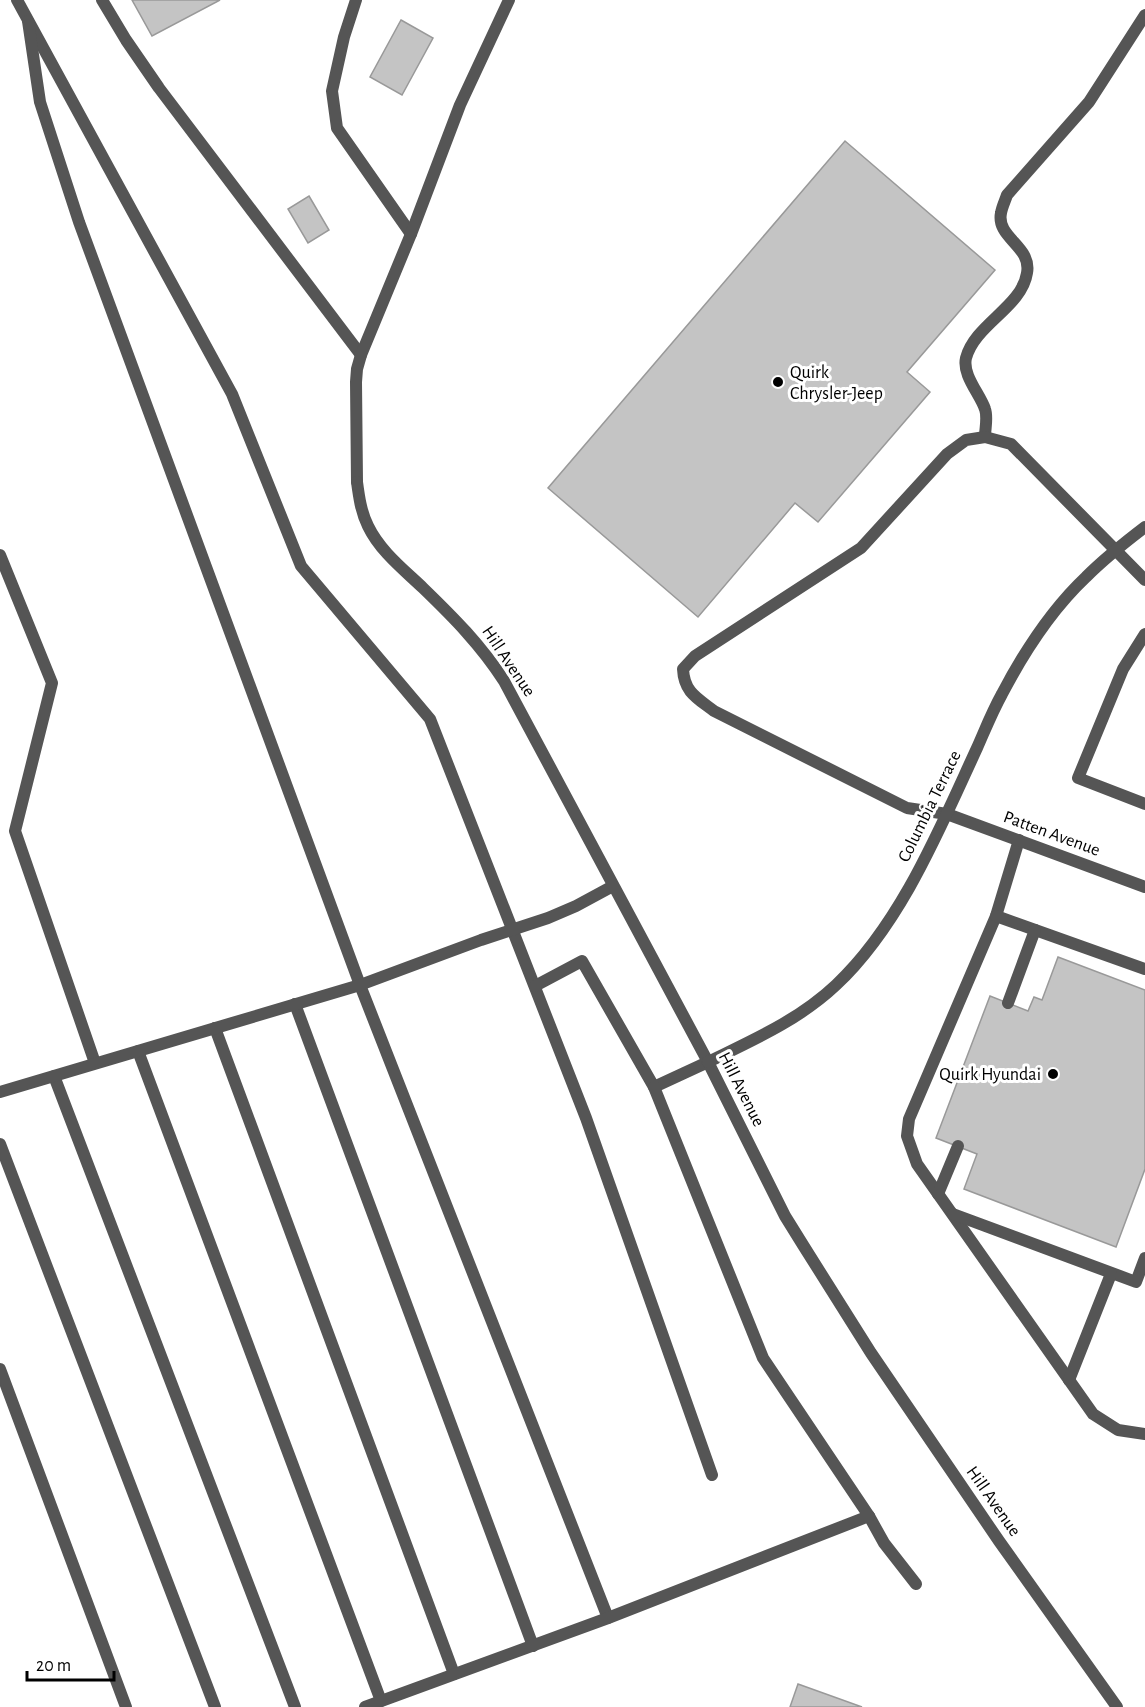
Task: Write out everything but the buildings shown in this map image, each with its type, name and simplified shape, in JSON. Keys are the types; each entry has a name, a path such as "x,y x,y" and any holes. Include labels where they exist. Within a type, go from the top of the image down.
{"street":[{"path":"17,0 232,394 301,566 430,719 586,1119 712,1475"},
{"path":"102,0 159,88 361,355"},
{"path":"356,0 344,37 332,91 337,128 411,234"},
{"name":"Hill Avenue","path":"509,0 460,105 411,234 361,355 356,382 357,482 360,505 368,527 380,544 466,630 493,663 708,1062 786,1216 849,1321 999,1541 1117,1707"},
{"path":"1145,15 1089,102 1007,195 1000,214 1005,233 1024,252 1028,270 1024,287 973,342 965,360 968,376 986,412 985,437 1011,444 1145,580"},
{"path":"28,21 40,102 79,222 360,985 608,1618"},
{"name":"Patten Avenue","path":"985,437 966,440 946,454 861,548 695,656 683,669 684,681 693,695 714,711 907,808 946,814 1145,887"},
{"name":"Columbia Terrace","path":"654,1087 763,1035 800,1014 853,968 880,934 906,893 946,814 1000,697 1024,656 1064,601 1084,578 1145,527"},
{"path":"0,555 52,683 15,831 95,1064"},
{"path":"1145,634 1123,669 1078,778 1145,804"},
{"path":"1019,840 996,916 909,1119 907,1136 918,1164 938,1194 1093,1414 1118,1430 1144,1430"},
{"path":"0,1092 360,985 563,912 613,886"},
{"path":"996,916 1145,969"},
{"path":"1008,1003 1035,930"},
{"path":"535,986 582,961 654,1087 762,1358 869,1516 884,1543 916,1584"},
{"path":"295,1005 533,1646"},
{"path":"215,1028 454,1674"},
{"path":"138,1051 381,1701"},
{"path":"54,1076 295,1707"},
{"path":"0,1144 215,1707"},
{"path":"938,1194 958,1146"},
{"path":"952,1213 1136,1282 1145,1258"},
{"path":"1069,1380 1111,1274"},
{"path":"0,1369 126,1707"},
{"path":"365,1707 608,1618 869,1516"}],"place":[{"name":"Quirk Chrysler-Jeep","path":"778,382"},
{"name":"Quirk Hyundai","path":"1053,1074"}]}
